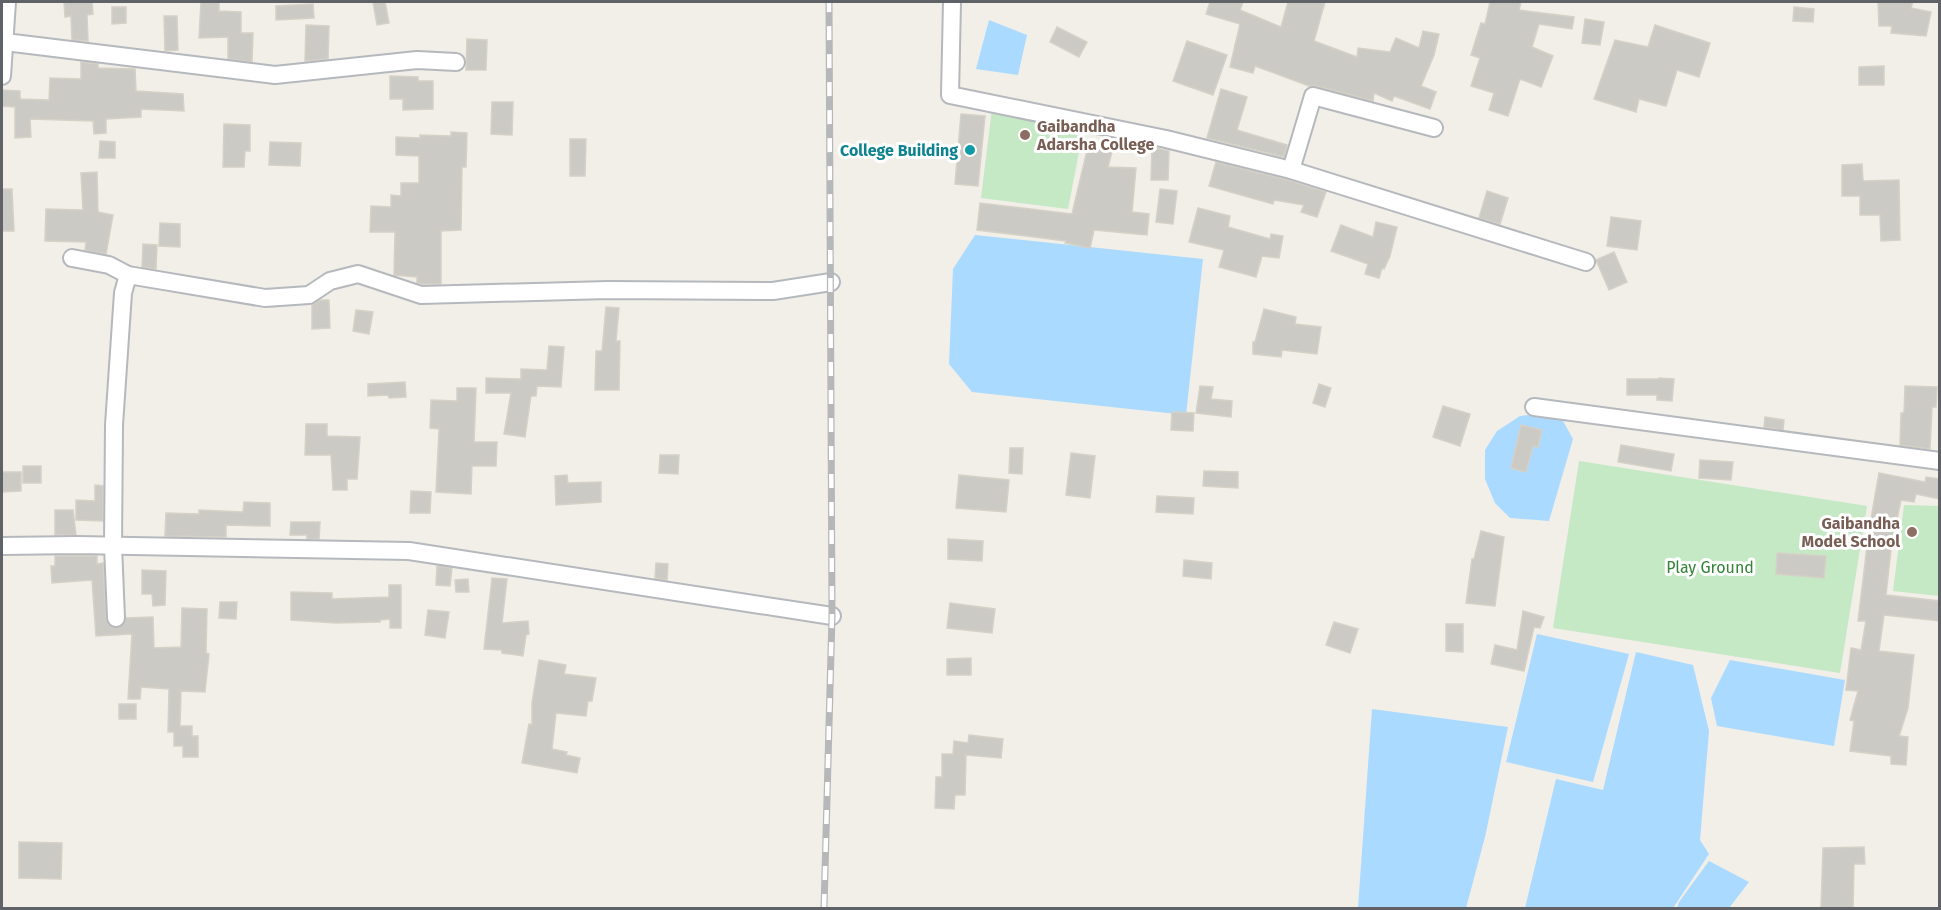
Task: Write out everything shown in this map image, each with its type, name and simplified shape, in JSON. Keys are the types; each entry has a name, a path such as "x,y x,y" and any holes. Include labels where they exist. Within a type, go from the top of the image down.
{"street":[{"path":"2,76 7,2"},
{"path":"952,2 950,95 1166,139 1291,170 1586,262"},
{"path":"4,42 275,75 417,60 456,62"},
{"path":"1291,170 1312,96 1434,128"},
{"path":"72,258 109,265 128,275 265,298 309,295 330,281 358,274 421,295 608,290 773,291 831,282"},
{"path":"116,618 113,546 115,414 123,293 128,275"},
{"path":"1534,407 1940,461"},
{"path":"2,546 409,551 832,616"}],"green space":[{"path":"992,109 1084,126 1068,209 981,198"},
{"name":"Play Ground","path":"1579,461 1867,506 1840,673 1553,628"},
{"path":"1904,505 1939,506 1939,596 1893,591"}],"water":[{"path":"989,20 1027,35 1018,75 976,69"},
{"path":"975,235 1203,259 1186,415 972,392 949,364 953,269"},
{"path":"1545,413 1563,421 1573,439 1549,521 1510,518 1495,503 1485,479 1485,450 1497,431 1520,416"},
{"path":"1537,634 1629,654 1593,782 1506,762"},
{"path":"1636,652 1693,665 1709,731 1700,840 1709,854 1673,908 1525,908 1556,779 1603,790"},
{"path":"1730,660 1845,680 1834,746 1717,726 1711,698"},
{"path":"1372,709 1508,727 1485,837 1466,908 1358,908"},
{"path":"1709,861 1749,882 1729,908 1677,908 1679,902"}],"building":[{"path":"64,2 92,2 93,14 87,15 88,41 72,40 71,16 65,17"},
{"path":"201,2 219,2 219,11 241,12 241,33 253,33 252,62 228,59 228,37 199,38"},
{"path":"373,2 385,2 389,23 377,25"},
{"path":"1210,2 1243,2 1240,10 1281,27 1288,2 1325,2 1314,41 1357,57 1358,48 1390,52 1396,38 1419,48 1423,31 1439,34 1434,55 1421,86 1436,92 1430,109 1394,96 1392,101 1374,93 1373,101 1309,86 1255,66 1253,73 1230,67 1240,24 1206,14"},
{"path":"1490,2 1521,2 1519,10 1574,17 1572,29 1539,24 1532,47 1553,56 1541,87 1520,79 1508,116 1489,110 1494,93 1471,86 1480,58 1471,55 1481,23 1485,24"},
{"path":"1878,2 1913,2 1911,8 1931,12 1926,36 1891,33 1892,26 1879,26"},
{"path":"313,4 314,18 276,20 276,6"},
{"path":"112,7 126,7 126,23 112,24"},
{"path":"1794,7 1814,9 1813,22 1793,21"},
{"path":"164,16 177,16 178,50 165,51"},
{"path":"1585,19 1604,22 1600,45 1582,43"},
{"path":"306,25 329,26 328,59 305,61"},
{"path":"1655,25 1710,43 1699,77 1677,70 1666,106 1639,99 1636,112 1594,99 1615,40 1648,47"},
{"path":"1057,27 1087,42 1079,57 1050,42"},
{"path":"467,39 487,40 486,70 466,70"},
{"path":"1187,41 1227,55 1213,95 1173,81"},
{"path":"81,62 98,64 98,68 135,69 136,91 183,94 184,111 141,109 141,117 106,119 106,133 94,134 93,121 30,119 31,137 15,138 15,107 2,106 2,90 20,91 20,99 49,100 50,78 81,79"},
{"path":"1884,66 1884,85 1859,85 1859,67"},
{"path":"390,76 418,77 418,81 433,81 433,109 403,110 403,99 390,99"},
{"path":"1221,89 1247,97 1237,130 1287,145 1284,157 1207,138"},
{"path":"492,102 513,102 512,135 491,134"},
{"name":"College Building","path":"961,114 985,116 978,186 955,184"},
{"path":"224,124 250,125 250,151 245,151 244,167 223,167"},
{"path":"451,132 467,133 466,167 462,167 461,230 441,231 441,284 417,283 417,277 394,275 395,232 370,232 371,206 391,207 391,195 401,196 401,183 419,183 419,156 396,155 396,137 451,136"},
{"path":"570,139 586,139 585,176 570,176"},
{"path":"100,141 115,142 115,158 99,158"},
{"path":"270,142 301,143 300,166 269,165"},
{"path":"1089,142 1113,148 1108,167 1136,168 1132,212 1149,214 1147,235 1094,230 1090,248 1065,243 1066,241 977,230 980,203 1072,214"},
{"path":"1152,147 1169,151 1168,180 1151,180"},
{"path":"1216,162 1326,192 1317,217 1301,212 1304,205 1274,200 1273,204 1209,186"},
{"path":"1862,164 1863,181 1899,180 1900,240 1881,241 1880,215 1860,215 1860,196 1842,196 1842,165"},
{"path":"97,172 98,212 113,215 106,254 85,250 86,242 45,241 46,209 83,210 81,173"},
{"path":"2,189 12,189 14,231 2,231"},
{"path":"1160,189 1177,191 1173,224 1156,222"},
{"path":"1487,191 1508,198 1500,224 1479,218"},
{"path":"1198,208 1230,216 1228,227 1270,239 1271,234 1283,236 1279,258 1262,256 1256,277 1219,267 1224,250 1189,242"},
{"path":"1611,217 1641,221 1637,250 1607,246"},
{"path":"1376,222 1397,227 1390,256 1379,278 1365,274 1368,264 1331,251 1341,225 1373,237"},
{"path":"160,223 180,224 180,247 159,246"},
{"path":"143,244 157,245 156,269 142,267"},
{"path":"1614,252 1627,282 1609,290 1596,260"},
{"path":"321,300 329,300 330,328 312,329 312,305"},
{"path":"606,307 619,308 616,341 620,341 619,390 595,390 596,351 602,351"},
{"path":"1264,309 1296,317 1295,324 1321,327 1317,354 1282,350 1281,357 1253,354 1253,342 1255,342"},
{"path":"356,310 373,312 369,334 353,331"},
{"path":"549,346 564,347 561,387 537,386 536,396 531,396 525,437 504,434 511,393 486,393 486,378 521,379 521,369 547,370"},
{"path":"1627,379 1674,379 1672,401 1657,400 1657,395 1627,395"},
{"path":"405,382 406,397 368,396 368,384"},
{"path":"1319,384 1331,388 1325,407 1313,403"},
{"path":"1200,386 1213,387 1211,399 1232,401 1231,417 1196,413"},
{"path":"1905,386 1937,387 1936,407 1932,407 1930,449 1900,445"},
{"path":"457,388 476,388 474,442 497,442 496,466 472,466 471,494 436,492 439,429 430,428 431,400 457,401"},
{"path":"1443,406 1470,414 1460,446 1433,437"},
{"path":"1172,412 1194,413 1193,431 1171,430"},
{"path":"1765,417 1784,420 1783,430 1764,427"},
{"path":"306,424 327,424 327,436 360,437 357,479 347,479 347,490 333,490 331,455 305,455"},
{"path":"1521,425 1542,430 1538,447 1533,446 1526,472 1511,468"},
{"path":"1621,445 1674,454 1671,471 1618,462"},
{"path":"1010,448 1023,448 1022,474 1009,473"},
{"path":"1071,453 1095,456 1090,498 1066,495"},
{"path":"660,455 679,455 678,474 659,473"},
{"path":"1700,460 1733,462 1731,480 1699,478"},
{"path":"23,466 41,466 41,483 23,483"},
{"path":"1204,471 1238,472 1238,488 1203,486"},
{"path":"2,472 21,472 21,491 2,492"},
{"path":"1879,473 1925,482 1926,477 1940,479 1940,499 1916,494 1914,502 1901,500 1891,550 1886,595 1940,601 1940,621 1884,615 1879,651 1914,655 1908,708 1899,736 1908,737 1906,765 1891,764 1891,756 1850,751 1854,721 1850,720 1858,691 1846,690 1851,648 1861,650 1866,621 1858,621 1869,530"},
{"path":"567,475 568,483 601,482 601,502 556,505 555,476"},
{"path":"959,475 1009,480 1006,512 956,508"},
{"path":"95,485 103,486 103,521 76,520 76,500 95,501"},
{"path":"411,491 431,492 430,513 410,513"},
{"path":"1157,496 1194,498 1193,514 1156,512"},
{"path":"244,502 270,503 270,526 226,525 226,537 165,536 166,513 199,514 199,510 243,512"},
{"path":"55,510 73,510 76,535 55,535"},
{"path":"291,522 320,522 319,539 307,539 307,535 290,535"},
{"path":"1481,531 1504,537 1495,606 1466,603 1472,559 1474,559"},
{"path":"948,539 983,541 982,561 948,559"},
{"path":"1777,553 1826,556 1824,578 1776,574"},
{"path":"55,556 97,556 97,564 103,563 108,624 117,628 125,623 126,618 153,617 154,648 181,647 182,608 207,609 206,653 209,654 205,692 181,691 180,726 192,726 192,736 198,736 198,757 183,757 183,746 174,746 174,732 168,732 169,689 141,687 140,699 128,699 132,634 96,636 92,580 52,583 51,566 55,566"},
{"path":"1184,560 1212,563 1211,579 1183,576"},
{"path":"656,563 668,564 667,580 655,578"},
{"path":"437,566 452,568 450,586 436,585"},
{"path":"142,570 166,571 165,605 153,606 152,594 142,594"},
{"path":"492,578 507,579 502,623 528,621 529,634 526,635 523,656 502,653 502,650 484,649"},
{"path":"468,579 469,592 456,592 455,580"},
{"path":"389,585 401,585 401,628 390,628 390,619 380,620 380,622 336,623 291,620 291,592 332,593 332,599 389,597"},
{"path":"220,602 237,602 236,619 219,618"},
{"path":"950,603 995,609 992,633 947,628"},
{"path":"428,610 449,612 445,638 425,635"},
{"path":"1523,611 1544,617 1540,628 1534,627 1524,671 1491,664 1495,645 1517,650"},
{"path":"1334,622 1358,629 1350,653 1326,645"},
{"path":"1446,624 1463,624 1463,652 1446,651"},
{"path":"971,658 971,675 947,675 947,659"},
{"path":"539,660 566,665 564,674 596,678 592,701 588,701 586,716 556,713 552,749 580,758 577,773 522,763 529,724 532,725 532,703"},
{"path":"119,704 136,704 136,719 119,719"},
{"path":"969,735 1003,739 1001,758 966,755 965,795 955,795 954,809 935,808 936,777 942,777 942,754 953,754 954,741 968,743"},
{"path":"19,842 62,843 61,879 19,878"},
{"path":"1864,847 1865,864 1854,864 1853,909 1821,909 1823,848"}],"railway":[{"path":"824,908 832,616 829,2"}],"place":[{"name":"Gaibandha Adarsha College","path":"1025,135"},
{"name":"College Building","path":"970,150"},
{"name":"Gaibandha Model School","path":"1912,532"}]}
